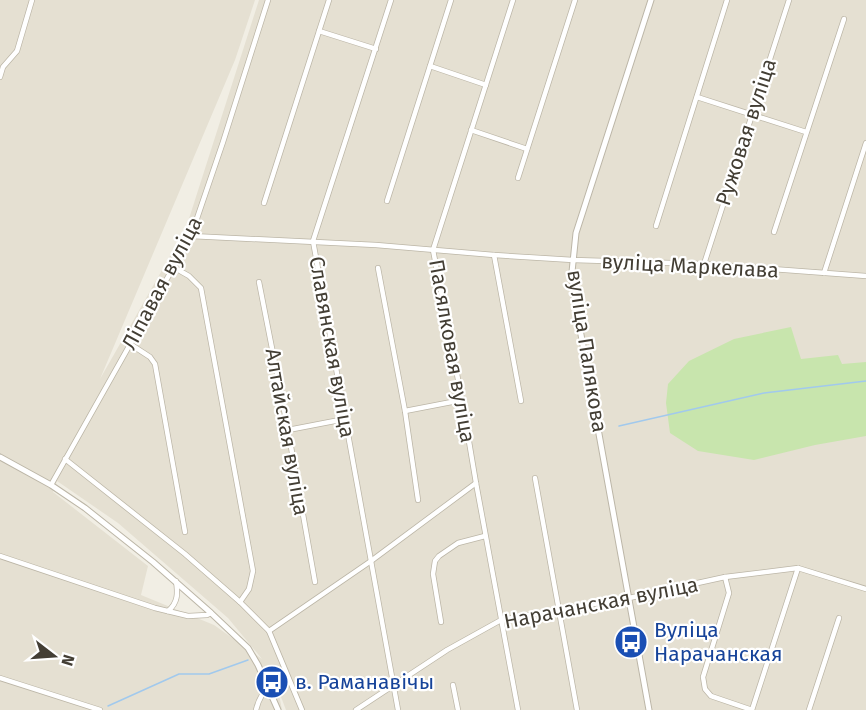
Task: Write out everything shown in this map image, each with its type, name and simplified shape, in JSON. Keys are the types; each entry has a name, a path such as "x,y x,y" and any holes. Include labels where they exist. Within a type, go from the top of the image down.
{"street":[{"path":"0,77 3,67 17,51 32,0"},
{"name":"Ліпавая вуліца","path":"51,485 191,236 268,0"},
{"path":"264,203 329,0"},
{"name":"Славянская вуліца","path":"391,0 314,241 398,710"},
{"path":"387,201 451,0"},
{"name":"Пасялковая вуліца","path":"513,0 433,250 518,710"},
{"path":"518,178 575,0"},
{"name":"вуліца Палякова","path":"649,710 574,296 572,272 576,234 651,0"},
{"path":"656,226 727,0"},
{"name":"Ружовая вуліца","path":"704,264 789,0"},
{"path":"774,232 844,19"},
{"path":"319,31 376,49"},
{"path":"430,66 486,85"},
{"path":"697,97 806,132"},
{"path":"471,130 527,149"},
{"path":"824,273 866,143"},
{"name":"вуліца Маркелава","path":"191,236 314,241 573,260 704,264 866,276"},
{"path":"494,255 521,401"},
{"path":"174,267 189,276 201,288 253,572 249,589 240,602"},
{"path":"378,268 405,411 418,500"},
{"name":"Алтайская вуліца","path":"259,282 315,582"},
{"path":"130,344 150,357 155,364 185,531"},
{"path":"405,411 462,400"},
{"path":"288,430 345,419"},
{"path":"0,457 51,485 85,508 176,581 248,648 278,710"},
{"path":"65,459 185,554 269,631 302,710"},
{"path":"535,478 577,710"},
{"path":"269,631 371,561 476,483"},
{"path":"441,621 433,574 435,561 458,543 485,536"},
{"path":"0,556 154,608 188,616 211,613"},
{"path":"725,578 729,593 703,677 703,684 711,696 752,710 798,568"},
{"name":"Нарачанская вуліца","path":"357,710 447,650 501,620 725,578 798,568 866,589"},
{"path":"168,611 175,604 176,581"},
{"path":"809,710 839,618"},
{"path":"0,678 100,710"},
{"path":"453,685 458,710"},
{"path":"256,710 258,702 269,688"}],"shaded area":[{"path":"0,0 255,0 235,60 100,379 186,228 259,0 866,0 866,710 286,710 278,689 282,710 0,710","holes":["57,481 118,523 228,618 262,659 214,625 141,595 148,566 53,492"]}],"green space":[{"path":"791,327 801,359 838,355 842,364 866,362 866,436 815,445 754,460 698,451 670,433 666,403 668,384 689,361 734,339"}],"waterway":[{"path":"619,426 764,393 866,381"},
{"path":"108,706 179,674 209,674 248,660"}],"place":[{"name":"Вуліца Нарачанская","path":"631,642"},
{"name":"в. Раманавічы","path":"272,682"}]}
